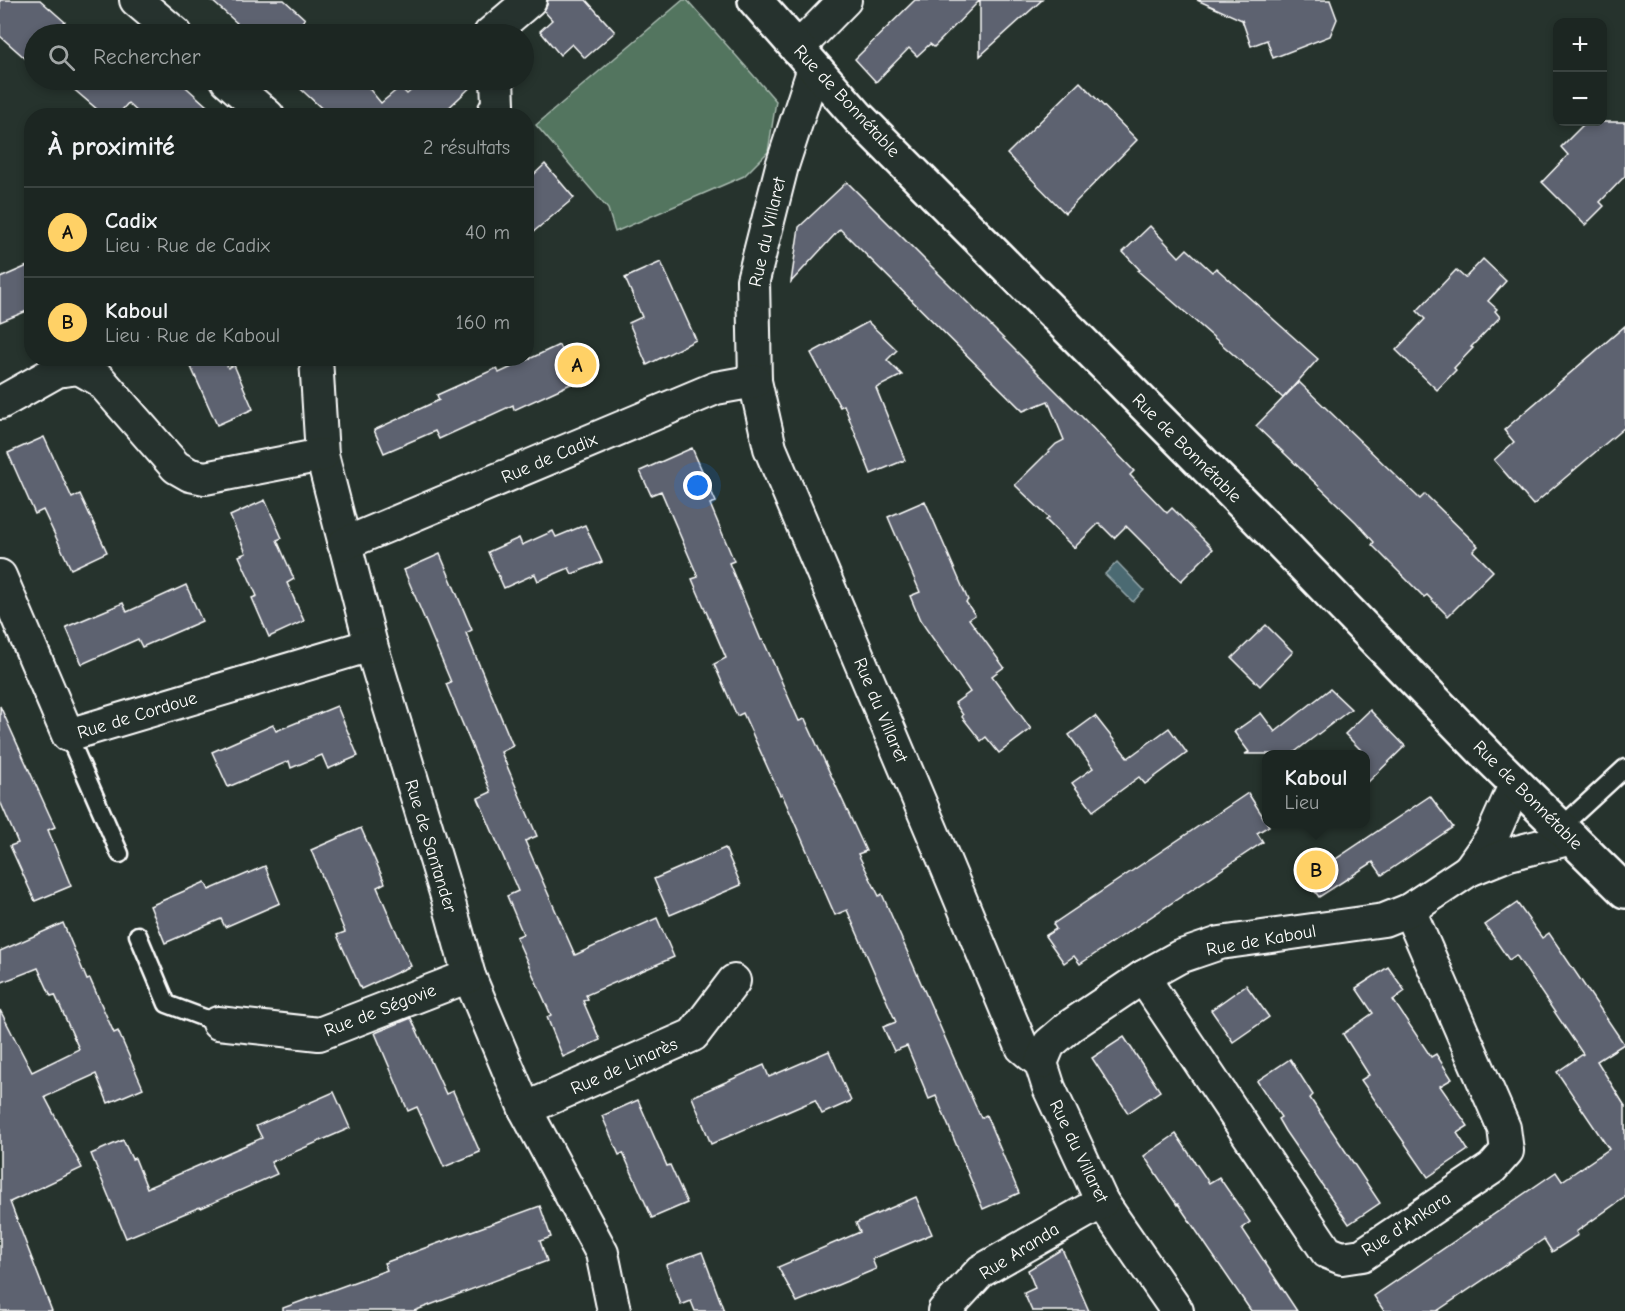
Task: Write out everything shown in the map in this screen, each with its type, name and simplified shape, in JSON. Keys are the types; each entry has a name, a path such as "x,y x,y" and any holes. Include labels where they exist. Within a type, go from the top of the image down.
{"main road":[{"name":"Rue de Bonnétable","path":"754,0 858,117 1625,891"}],"street":[{"path":"136,0 164,24"},
{"path":"502,24 530,0"},
{"path":"806,58 845,0"},
{"name":"Rue du Villaret","path":"806,58 753,280 756,381 770,448 1022,1047 1041,1063 1048,1088 1102,1202 1177,1311"},
{"path":"238,90 259,108"},
{"path":"496,108 497,90"},
{"name":"Rue de Santander","path":"316,366 322,455 344,544 371,645 469,976 525,1109 602,1253 614,1311"},
{"path":"0,403 57,371 79,368 100,380 176,467 190,475 205,478 322,455"},
{"name":"Rue de Cadix","path":"344,544 716,388 756,381"},
{"name":"Rue de Cordoue","path":"0,576 68,735 371,645"},
{"name":"Rue de Kaboul","path":"1469,870 1491,839 1516,783"},
{"name":"Rue de Kaboul","path":"1041,1063 1049,1044 1070,1026 1179,957 1220,943 1384,920 1409,910 1469,870 1566,832"},
{"name":"Rue d'Ankara","path":"1143,978 1327,1252 1342,1258 1362,1254 1492,1168 1507,1151 1504,1128 1409,910"},
{"name":"Rue de Ségovie","path":"218,1023 319,1034 469,976"},
{"name":"Rue de Linarès","path":"525,1109 693,1035 734,981"},
{"name":"Rue Aranda","path":"944,1311 981,1270 1102,1202"}],"lane":[{"path":"68,735 120,854"},
{"path":"1566,832 1625,768"},
{"path":"138,935 167,1004 218,1023"}],"green space":[{"path":"683,0 687,0 776,101 768,152 744,176 615,232 608,209 536,125"}],"water":[{"path":"1117,562 1144,590 1133,602 1105,574"}],"building":[{"path":"0,0 40,0 65,22 63,24 24,24 24,57 0,36"},
{"path":"211,0 284,0 305,19 300,24 237,23"},
{"path":"548,0 586,0 615,32 585,58 572,44 560,55 540,31 552,20 544,11"},
{"path":"915,0 980,0 934,47 930,44 917,56 909,48 876,82 855,59"},
{"path":"980,0 1042,0 980,56"},
{"path":"1197,0 1330,0 1337,19 1330,36 1273,58 1267,40 1251,46 1242,20"},
{"path":"1080,82 1137,140 1065,213 1007,154"},
{"path":"75,90 189,90 209,108 133,108 128,103 124,108 96,108"},
{"path":"302,90 370,90 381,103 396,90 403,90 407,94 412,90 467,90 448,108 321,108"},
{"path":"1607,122 1625,122 1625,176 1600,202 1604,206 1585,225 1542,182 1568,155 1561,147 1582,126 1607,126"},
{"path":"545,164 574,198 534,231 534,174"},
{"path":"847,182 1085,420 1134,471 1130,475 1167,513 1172,508 1213,549 1181,581 1126,526 1114,538 1099,523 1074,548 1046,520 1049,518 1015,485 1056,444 1064,440 1048,401 1023,411 840,229 791,282 799,227"},
{"path":"1150,226 1179,257 1187,249 1212,272 1216,268 1318,359 1283,398 1138,271 1140,270 1123,252"},
{"path":"1483,259 1506,281 1488,301 1497,309 1495,311 1500,317 1471,347 1473,348 1454,368 1456,370 1437,390 1396,350 1425,319 1417,311 1456,270 1465,278"},
{"path":"661,262 696,340 647,365 629,323 642,317 625,278"},
{"path":"24,268 24,312 0,322 0,278"},
{"path":"868,322 897,350 887,360 902,375 876,388 905,460 871,474 844,405 840,407 811,353"},
{"path":"1625,326 1625,427 1533,505 1494,460 1514,442 1504,430"},
{"path":"559,345 567,358 575,382 514,410 513,405 439,439 435,431 384,453 374,430 439,400 437,395 497,368 499,373 514,366 534,366 534,357"},
{"path":"191,366 227,366 228,368 234,366 253,409 217,425"},
{"path":"1299,382 1420,499 1425,494 1478,546 1473,551 1493,571 1448,616 1427,595 1424,597 1372,545 1374,542 1356,522 1256,426"},
{"path":"44,437 72,498 80,494 107,552 71,569 43,510 35,514 8,453"},
{"path":"692,448 716,502 710,504 734,561 729,563 761,640 763,640 799,721 805,719 866,851 858,854 879,896 882,894 981,1118 986,1115 1019,1193 983,1209 936,1096 929,1099 907,1046 894,1051 883,1027 896,1022 847,910 835,915 782,794 780,795 743,713 737,716 714,664 726,658 692,579 698,577 661,491 651,495 640,471"},
{"path":"265,500 282,538 277,540 294,579 287,583 304,621 269,637 252,598 257,596 239,556 246,553 230,516"},
{"path":"925,501 968,600 966,602 975,615 969,619 1004,667 992,676 1031,729 999,753 986,737 981,741 962,717 955,703 970,692 920,620 910,596 920,592 888,517"},
{"path":"585,525 602,562 572,574 569,568 538,581 535,574 504,588 488,552 519,538 522,545 553,531 556,537"},
{"path":"440,554 472,630 466,633 513,746 501,752 537,836 525,841 575,955 657,918 674,957 586,995 588,999 583,1001 600,1040 563,1057 547,1017 551,1015 516,937 523,934 507,896 518,891 478,798 491,792 446,684 451,682 404,570"},
{"path":"186,585 202,621 142,647 138,639 82,664 66,627 123,603 127,612"},
{"path":"1266,625 1293,652 1260,686 1232,658"},
{"path":"1330,689 1351,709 1297,750 1262,750 1262,754 1245,754 1249,752 1234,732 1261,713 1275,732"},
{"path":"0,706 55,827 48,830 71,886 35,901 10,846 18,843 0,801"},
{"path":"337,706 358,756 328,769 322,755 291,768 289,761 228,787 212,752 273,725 276,731"},
{"path":"1370,710 1405,746 1370,780 1370,750 1361,750 1345,734"},
{"path":"1095,716 1128,758 1169,728 1187,753 1145,784 1139,777 1093,811 1072,783 1093,768 1069,735"},
{"path":"1248,793 1262,815 1262,828 1266,828 1257,833 1263,842 1080,964 1074,956 1064,963 1045,936 1056,929 1053,924"},
{"path":"1430,796 1453,827 1382,875 1373,862 1319,897 1306,879"},
{"path":"361,828 385,883 377,887 411,966 361,989 337,935 345,932 311,850"},
{"path":"725,848 741,885 670,915 654,879"},
{"path":"265,866 280,903 225,927 221,919 165,943 150,906 205,882 209,890"},
{"path":"1517,903 1542,938 1549,933 1624,1044 1597,1061 1625,1106 1625,1197 1576,1232 1578,1235 1552,1252 1544,1239 1437,1311 1384,1311 1374,1296 1556,1172 1562,1181 1609,1149 1557,1072 1583,1054 1516,955 1509,960 1485,925"},
{"path":"63,923 87,980 90,979 114,1033 118,1031 143,1088 108,1103 96,1074 45,1097 82,1168 10,1202 52,1311 0,1311 0,1010 32,1072 79,1049 55,995 51,996 38,968 0,983 0,951"},
{"path":"1388,967 1405,991 1393,1000 1431,1057 1436,1054 1452,1079 1440,1086 1468,1126 1457,1133 1468,1150 1428,1177 1361,1080 1369,1075 1343,1034 1373,1013 1356,988"},
{"path":"1246,985 1269,1017 1233,1042 1211,1010"},
{"path":"411,1018 446,1094 453,1091 480,1152 444,1167 417,1107 408,1111 375,1033"},
{"path":"1124,1037 1160,1091 1128,1113 1092,1058"},
{"path":"829,1051 851,1101 822,1114 815,1100 711,1144 692,1097 764,1065 769,1077"},
{"path":"1290,1059 1313,1095 1310,1098 1380,1203 1349,1224 1285,1131 1278,1119 1281,1117 1257,1081"},
{"path":"334,1092 350,1128 271,1162 277,1174 126,1238 91,1154 123,1140 132,1159 135,1158 147,1188 262,1138 256,1126"},
{"path":"638,1100 667,1166 670,1165 687,1203 652,1218 623,1153 619,1155 602,1116"},
{"path":"1176,1134 1209,1183 1219,1177 1250,1222 1242,1228 1297,1311 1251,1311 1177,1205 1144,1156"},
{"path":"916,1197 932,1234 872,1259 876,1269 797,1302 778,1267 860,1232 856,1223"},
{"path":"540,1206 551,1237 540,1241 547,1261 414,1311 283,1311 283,1308 387,1270 384,1263"},
{"path":"1062,1249 1089,1311 1032,1311 1024,1293 1035,1288 1028,1270"},
{"path":"702,1252 724,1311 695,1311 691,1301 681,1305 666,1265"}],"place":[{"name":"Cadix","path":"577,365"},
{"name":"Kaboul","path":"1316,870"}]}
